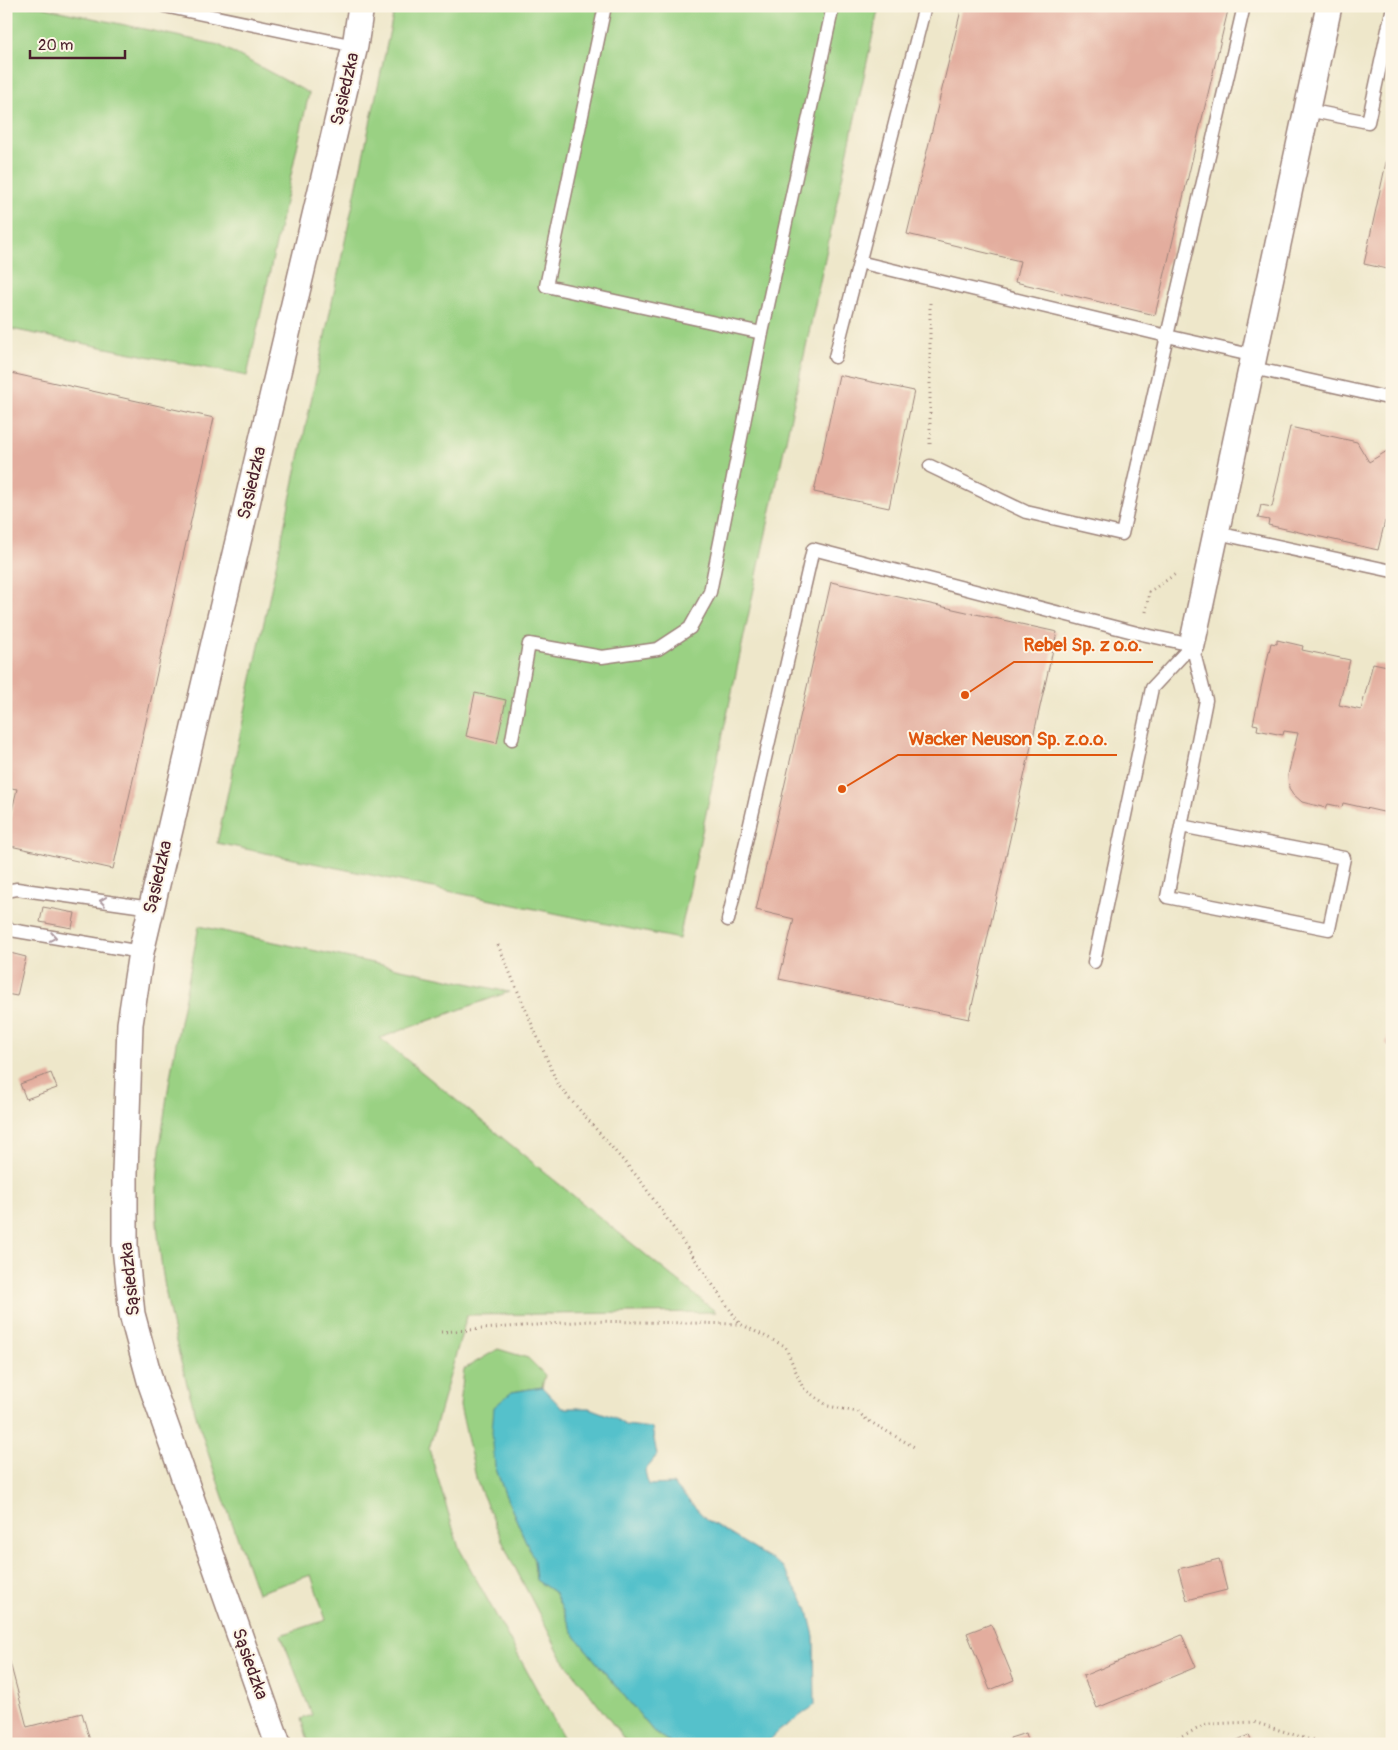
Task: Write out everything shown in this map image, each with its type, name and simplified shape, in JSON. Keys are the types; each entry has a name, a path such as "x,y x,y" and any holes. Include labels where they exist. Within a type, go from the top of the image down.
{"street":[{"name":"Sąsiedzka","path":"278,1744 150,1384 132,1314 125,1248 125,1173 130,1024 141,952 151,908 355,46 362,6"},
{"path":"1192,645 1330,6"}],"lane":[{"path":"164,6 355,46"},
{"path":"604,6 546,286 762,333"},
{"path":"512,739 529,644 602,657 658,649 690,628 710,592 762,333 833,6"},
{"path":"835,357 925,6"},
{"path":"930,466 1026,512 1122,534 1244,6"},
{"path":"1307,110 1368,122 1392,11"},
{"path":"860,262 1167,336 1254,362 1392,399"},
{"path":"1217,533 1392,571"},
{"path":"728,920 813,550 1137,633 1192,645"},
{"path":"1181,826 1344,858 1329,929 1167,897 1181,826 1206,700 1192,645"},
{"path":"1094,962 1152,688 1192,645"},
{"path":"6,891 17,889 151,908"},
{"path":"6,926 11,930 141,952"}],"path":[{"path":"930,279 930,466"},
{"path":"498,945 558,1085 640,1180 740,1324"},
{"path":"441,1332 589,1321 740,1324 785,1346 803,1388 828,1406 858,1412 867,1420 916,1448"},
{"path":"1164,1744 1208,1724 1254,1722 1323,1744"}],"green space":[{"path":"6,6 36,6 219,45 309,93 247,376 6,328"},
{"path":"395,6 879,6 679,939 217,843"},
{"path":"199,926 509,992 380,1038 716,1312 467,1315 429,1449 459,1548 567,1744 309,1744 301,1719 312,1715 281,1635 326,1620 311,1575 257,1593 209,1456 195,1410 182,1364 162,1270 157,1222 160,1148 175,1049"},
{"path":"498,1349 528,1358 545,1375 542,1387 512,1392 495,1466 534,1560 536,1580 554,1592 575,1636 654,1732 672,1744 628,1744 562,1658 508,1554 477,1482 460,1405 464,1369"}],"water":[{"path":"542,1387 562,1408 589,1408 613,1417 625,1425 652,1428 657,1455 645,1470 648,1485 673,1484 707,1520 782,1566 807,1607 814,1636 815,1705 779,1731 766,1744 672,1744 654,1732 575,1636 554,1592 536,1580 534,1560 495,1466 492,1432 494,1407 512,1392"}],"building":[{"path":"962,6 1229,6 1155,315 1015,282 1020,261 907,234"},
{"path":"1392,141 1392,270 1364,264"},
{"path":"6,372 214,418 113,869 6,845 6,836 17,789 6,787"},
{"path":"839,375 914,391 889,508 814,492"},
{"path":"1290,427 1357,442 1369,462 1387,451 1392,452 1392,522 1385,521 1378,550 1268,525 1269,520 1258,518 1261,505 1272,507"},
{"path":"831,582 1057,632 969,1019 779,979 794,919 756,910"},
{"path":"1277,640 1303,646 1302,650 1350,660 1339,705 1361,710 1373,663 1392,667 1392,814 1343,803 1342,807 1328,804 1326,808 1302,802 1289,788 1288,775 1298,733 1284,731 1283,735 1257,730 1258,725 1253,724 1271,643 1277,644"},
{"path":"475,693 506,700 497,743 466,736"},
{"path":"43,907 75,913 72,928 40,922"},
{"path":"6,952 26,957 17,996 6,994"},
{"path":"1392,1020 1392,1046 1386,1044"},
{"path":"51,1073 57,1088 26,1099 20,1084"},
{"path":"1219,1559 1227,1590 1187,1600 1178,1569"},
{"path":"991,1624 1014,1680 990,1690 967,1633"},
{"path":"1182,1635 1196,1667 1097,1708 1083,1676"},
{"path":"7,1651 27,1727 82,1713 91,1744 6,1744"},
{"path":"1026,1733 1029,1744 1012,1744 1010,1738"},
{"path":"1249,1735 1252,1744 1228,1744"}],"place":[{"name":"Rebel Sp. z o.o.","path":"965,695"},
{"name":"Wacker Neuson Sp. z.o.o.","path":"842,789"}]}
